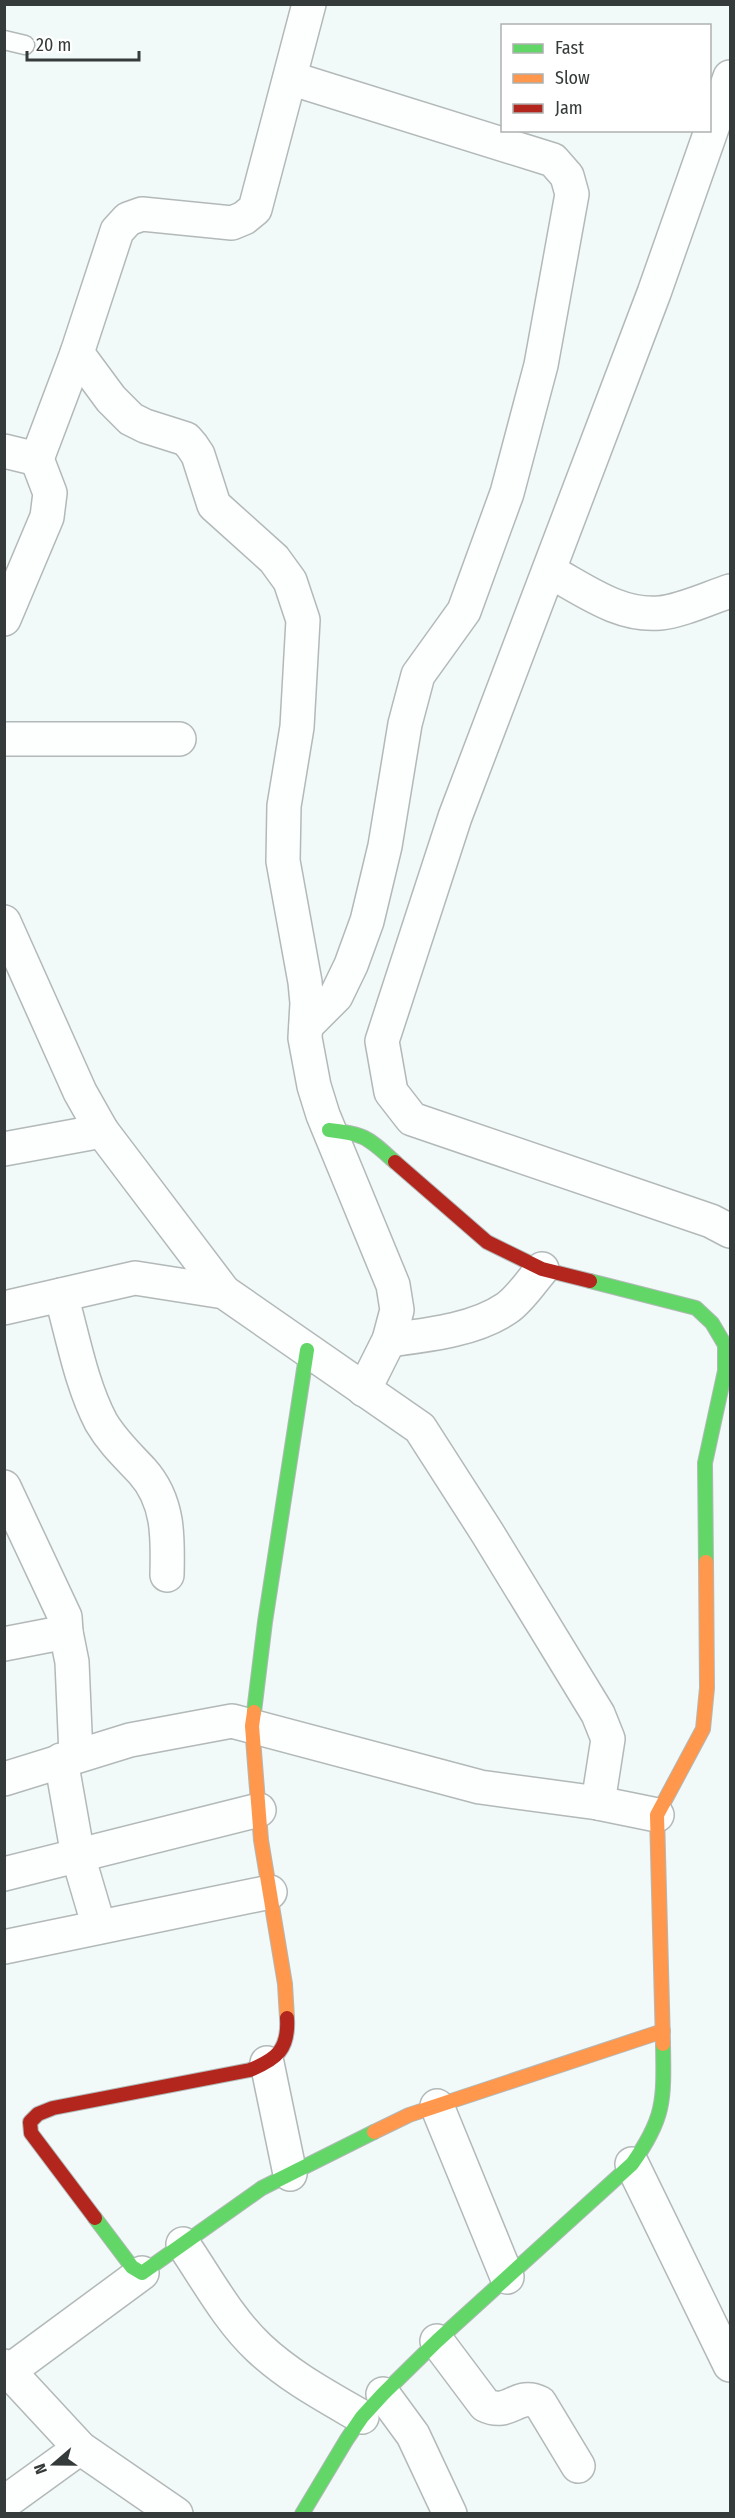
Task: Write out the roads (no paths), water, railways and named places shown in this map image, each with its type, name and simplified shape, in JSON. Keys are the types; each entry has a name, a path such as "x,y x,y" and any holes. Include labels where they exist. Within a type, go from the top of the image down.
{"street":[{"path":"4,619 47,518 50,493 37,459 77,353 117,231 128,219 142,214 232,223 244,218 255,209 309,4"},
{"path":"711,131 730,77"},
{"path":"290,78 553,160 567,176 572,194 541,365 507,493 465,611 418,675 405,724 385,846 367,921 351,965 336,996 306,1026"},
{"path":"711,132 654,293 455,817 382,1041 391,1092 412,1119 711,1221 730,1231"},
{"path":"77,353 111,399 131,419 186,440 192,446 198,455 214,506 274,559 290,581 303,620 297,727 284,806 283,861 308,1004 305,1038 314,1086 329,1130 393,1285 397,1310 389,1340 364,1390"},
{"path":"4,451 37,459"},
{"path":"549,571 621,609 637,612 661,613 730,591"},
{"path":"4,739 179,739"},
{"path":"4,922 80,1092 102,1131 224,1292 420,1428 598,1714 608,1739 598,1803"},
{"path":"302,2514 373,2405 437,2341 632,2164 649,2140 660,2116 664,2082 657,1815 703,1729 706,1688 705,1463 725,1371 725,1345 712,1323 696,1308 542,1269 487,1242 443,1206 367,1137 357,1133 329,1130"},
{"path":"4,1149 102,1131"},
{"path":"389,1340 436,1332 489,1318 509,1307 542,1269"},
{"path":"4,1308 135,1278 224,1292"},
{"path":"61,1295 90,1397 101,1422 115,1443 144,1474 161,1500 168,1536 167,1575"},
{"path":"142,2273 132,2267 31,2133 30,2122 38,2114 53,2108 250,2070 267,2063 280,2052 288,2035 285,1984 259,1810 252,1726 265,1622 307,1350"},
{"path":"4,1487 65,1617 72,1662 69,1758 78,1856 99,1927"},
{"path":"4,1644 66,1632"},
{"path":"4,1779 130,1740 232,1721 480,1787 598,1803 657,1815"},
{"path":"4,1874 259,1810"},
{"path":"4,1947 270,1892"},
{"path":"176,2514 80,2448 7,2368 262,2188 380,2128 437,2106 663,2031"},
{"path":"267,2063 291,2174"},
{"path":"437,2106 507,2277"},
{"path":"632,2164 730,2365"},
{"path":"183,2244 232,2316 258,2347 292,2376 373,2405 413,2435 450,2514"},
{"path":"437,2341 485,2405 494,2409 505,2409 523,2399 531,2398 540,2403 578,2466"},
{"path":"4,2503 80,2448"}],"lane":[{"path":"4,40 25,45"}]}
